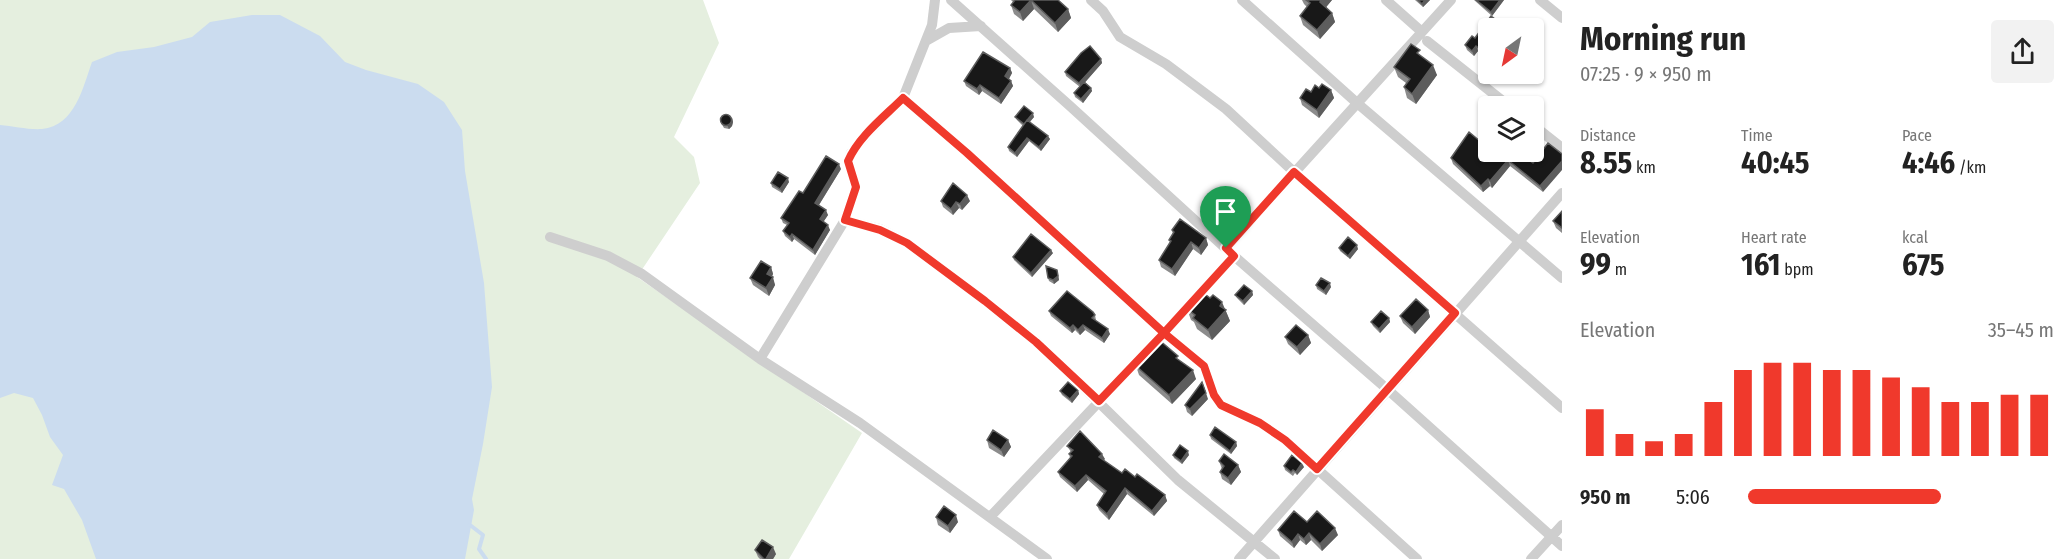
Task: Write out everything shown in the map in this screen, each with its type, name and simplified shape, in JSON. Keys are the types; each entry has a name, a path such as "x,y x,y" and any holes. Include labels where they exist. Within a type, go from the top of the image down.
{"street":[{"path":"760,359 845,220 856,187 848,161 851,153 903,98 932,25 935,0"},
{"path":"951,0 1230,252 1562,546"},
{"path":"1091,0 1103,11 1120,37 1166,64 1226,109 1294,172 1562,408"},
{"path":"1242,0 1357,103 1562,278"},
{"path":"1386,0 1424,36 1497,96"},
{"path":"1357,103 1392,54 1424,36 1448,0"},
{"path":"990,517 1164,333 1294,172 1448,0"},
{"path":"1540,0 1562,18"},
{"path":"926,41 949,28 981,26"},
{"path":"903,98 967,153 1164,333 1204,366 1214,395 1221,405 1260,423 1285,440 1417,559"},
{"path":"1544,134 1562,148"},
{"path":"1239,559 1562,193"},
{"path":"845,220 880,230 907,243 985,301 1036,342 1178,480 1275,559"},
{"path":"550,237 608,256 642,274 760,359 860,423 1047,559"},
{"path":"1531,559 1562,525"}],"green space":[{"path":"0,0 703,0 719,43 674,137 694,157 700,183 637,277 862,433 789,559 0,559"}],"water":[{"path":"252,15 280,15 320,36 345,62 418,84 444,102 462,130 465,171 484,283 492,387 472,499 474,510 465,559 96,559 82,520 64,489 52,485 63,455 50,437 33,398 14,393 0,398 0,125 37,129 53,126 62,121 76,104 92,62 117,52 154,47 192,37 210,22"}],"building":[{"path":"1015,0 1031,0 1020,12 1011,5"},
{"path":"1031,0 1058,0 1068,9 1055,23"},
{"path":"1306,0 1321,0 1320,2 1332,13 1317,30 1300,16 1310,3"},
{"path":"1476,0 1500,0 1491,12"},
{"path":"1478,34 1478,48 1476,46 1472,51 1465,45 1472,36 1475,38"},
{"path":"1411,44 1420,50 1417,53 1433,65 1412,94 1404,87 1410,79 1394,67"},
{"path":"1090,46 1101,59 1079,83 1065,72"},
{"path":"983,52 1010,68 1005,76 1011,81 999,98 980,85 977,89 964,81"},
{"path":"1084,82 1091,88 1081,99 1074,93"},
{"path":"1322,84 1331,90 1317,110 1300,98 1306,89 1311,92 1315,85 1319,88"},
{"path":"1024,106 1033,113 1024,124 1015,117"},
{"path":"726,114 732,120 726,126 720,120"},
{"path":"1027,120 1048,136 1039,147 1027,138 1015,153 1008,147"},
{"path":"1469,132 1478,140 1478,162 1506,162 1490,181 1488,179 1481,186 1451,158"},
{"path":"1548,143 1562,154 1562,161 1540,186 1510,162 1544,162 1544,148"},
{"path":"826,156 839,164 815,203 826,210 820,219 828,225 813,250 792,234 790,237 783,231 789,223 781,218 799,191 803,193"},
{"path":"778,172 788,178 780,189 771,183"},
{"path":"953,183 967,195 960,204 956,202 951,209 941,201"},
{"path":"1562,211 1562,228 1553,221"},
{"path":"1180,219 1206,238 1199,248 1191,242 1172,269 1159,260 1171,241 1169,240 1174,232 1172,230"},
{"path":"1031,234 1051,250 1031,273 1013,257"},
{"path":"1348,237 1357,245 1348,256 1339,248"},
{"path":"761,261 771,267 767,274 773,277 766,288 750,278"},
{"path":"1046,266 1057,270 1058,276 1053,280 1048,278"},
{"path":"1321,278 1330,283 1324,291 1316,285"},
{"path":"1244,285 1252,291 1243,301 1235,295"},
{"path":"1067,291 1093,312 1095,315 1092,318 1108,329 1102,338 1083,325 1078,330 1073,325 1070,328 1049,311"},
{"path":"1201,291 1210,298 1213,295 1222,302 1220,306 1226,310 1208,330 1193,318 1195,315 1187,309"},
{"path":"1416,299 1428,310 1412,327 1400,316"},
{"path":"1381,311 1389,318 1379,329 1371,322"},
{"path":"1296,325 1308,335 1297,347 1285,337"},
{"path":"1158,339 1178,356 1176,358 1193,370 1169,395 1136,366 1140,358"},
{"path":"1068,382 1078,390 1070,399 1060,391"},
{"path":"1202,382 1206,393 1190,409 1185,405"},
{"path":"1215,427 1236,442 1230,451 1210,435"},
{"path":"993,430 1008,440 1001,450 987,440"},
{"path":"1080,431 1102,454 1099,457 1122,473 1125,469 1135,477 1137,474 1165,495 1152,511 1125,488 1107,514 1097,505 1106,491 1086,475 1075,486 1058,472 1072,456 1069,454 1073,450 1067,446"},
{"path":"1180,445 1188,451 1181,461 1173,455"},
{"path":"1224,454 1238,465 1228,478 1220,472 1224,466 1219,461"},
{"path":"1292,455 1302,463 1296,472 1293,470 1291,472 1284,466"},
{"path":"944,506 956,515 948,526 936,517"},
{"path":"1294,511 1307,522 1317,511 1335,528 1320,544 1309,533 1304,539 1298,534 1292,542 1278,530"},
{"path":"762,540 773,547 766,559 755,550"}],"waterway":[{"path":"470,525 483,535 479,549 486,559"}],"route":[{"path":"1226,248 1234,256 1164,333 1099,401 1036,342 907,243 880,230 845,220 856,187 848,161 851,153 868,133 903,98 967,153 1164,333 1197,359 1204,366 1214,395 1221,405 1260,423 1285,440 1317,469 1455,313 1294,172 1226,248"}]}
